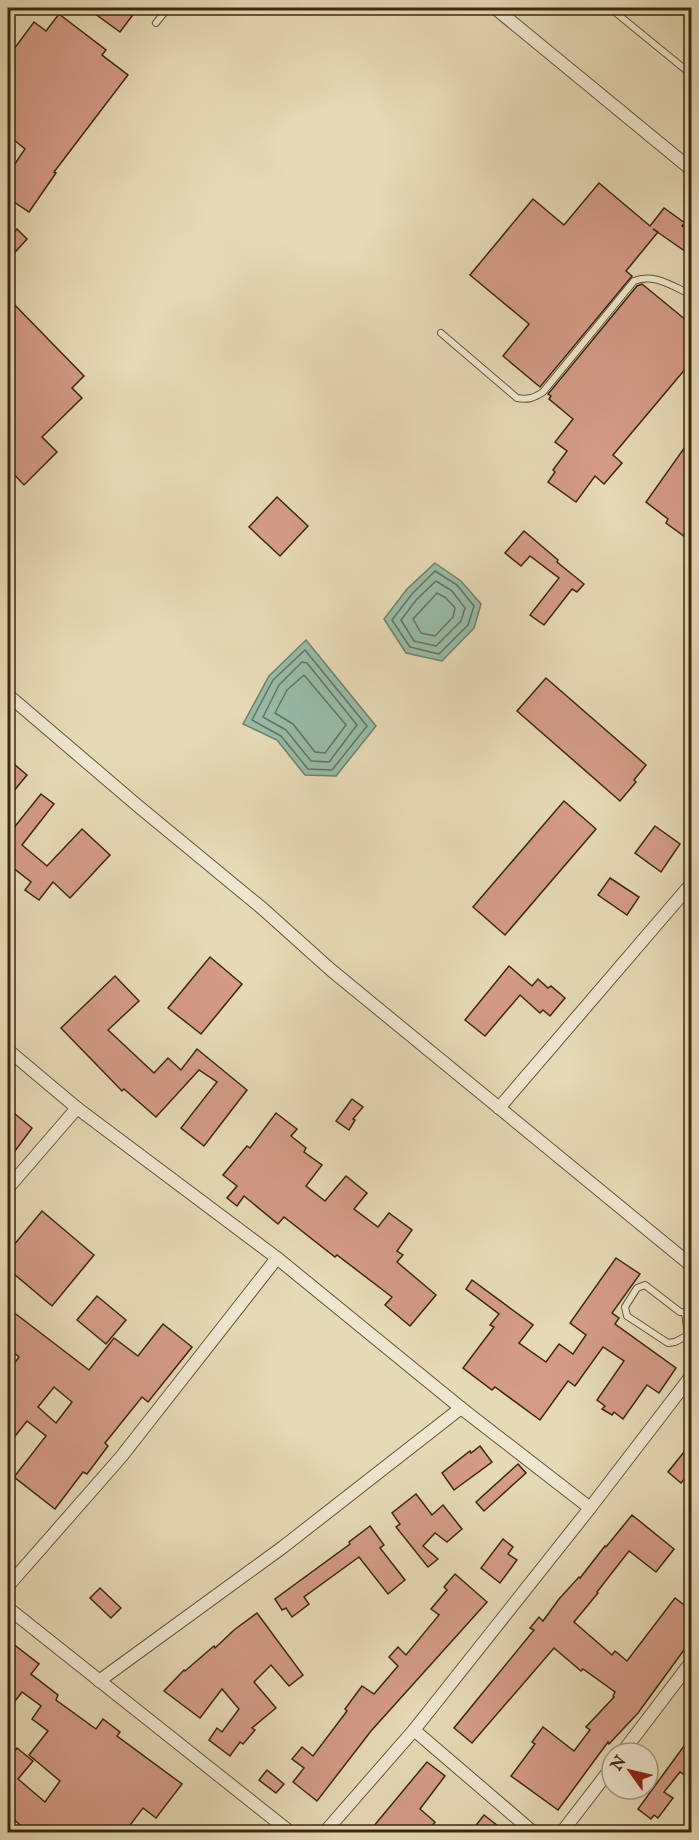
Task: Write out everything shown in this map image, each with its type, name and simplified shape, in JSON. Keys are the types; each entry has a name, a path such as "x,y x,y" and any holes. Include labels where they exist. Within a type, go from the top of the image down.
{"street":[{"path":"495,8 692,170"},
{"path":"8,695 255,902 331,970 692,1266"},
{"path":"499,1108 692,882"},
{"path":"8,1050 77,1108 277,1257 460,1408 590,1508"},
{"path":"8,1188 77,1108"},
{"path":"8,1586 120,1457 277,1257"},
{"path":"325,1833 414,1730 692,1375"},
{"path":"99,1681 283,1547 460,1408"},
{"path":"8,1608 290,1833"},
{"path":"631,1741 692,1661"},
{"path":"414,1730 533,1833"},
{"path":"562,1833 600,1783"}],"lane":[{"path":"156,24 168,8"},
{"path":"610,8 692,75"},
{"path":"441,333 517,398 534,398 543,392 634,281 651,277 688,293 692,291"},
{"path":"645,1285 680,1312 688,1313 690,1334 675,1342 665,1342 627,1316 625,1307 637,1288 645,1285"}],"water":[{"path":"435,563 461,581 481,604 474,628 442,661 406,653 384,619 407,589"},
{"path":"306,640 376,726 336,776 305,775 277,740 243,724 269,676"}],"building":[{"path":"87,8 138,8 120,32"},
{"path":"59,14 106,50 102,55 128,75 54,172 56,173 29,212 8,198 8,174 25,149 8,135 8,57 34,22 46,31"},
{"path":"599,183 650,226 664,208 685,223 682,226 692,233 692,256 658,232 626,271 632,276 540,387 503,356 529,324 470,275 533,199 564,225"},
{"path":"17,229 27,239 8,260 8,239"},
{"path":"642,284 692,325 692,361 613,455 622,463 604,484 595,476 576,502 548,482 555,472 553,470 567,451 555,442 573,419 549,399 551,396 548,394 637,286"},
{"path":"8,298 84,376 72,388 82,398 42,437 57,452 24,485 8,468"},
{"path":"692,437 692,542 666,523 668,519 646,502"},
{"path":"277,497 308,526 280,556 249,527"},
{"path":"524,531 584,584 577,592 572,589 544,625 530,615 559,578 530,556 521,566 505,553"},
{"path":"546,678 646,765 634,780 636,782 620,801 517,711"},
{"path":"8,759 27,775 8,798"},
{"path":"41,794 54,804 22,845 47,866 82,829 110,855 70,898 53,882 39,900 25,890 31,882 8,864 8,835"},
{"path":"564,801 596,829 505,935 473,907"},
{"path":"655,826 680,844 661,872 635,853"},
{"path":"610,878 639,897 627,915 598,895"},
{"path":"210,957 242,984 201,1034 168,1008"},
{"path":"509,966 532,986 538,979 565,998 550,1016 543,1010 540,1013 520,995 485,1036 465,1020"},
{"path":"115,976 139,1001 108,1030 154,1073 168,1058 181,1070 197,1049 247,1090 204,1146 181,1128 217,1082 199,1070 156,1117 124,1089 122,1091 61,1028"},
{"path":"352,1099 363,1107 353,1119 355,1120 349,1130 336,1121"},
{"path":"8,1108 32,1128 15,1151 8,1145"},
{"path":"276,1113 297,1129 291,1136 306,1148 304,1152 322,1165 306,1186 325,1201 346,1176 367,1193 354,1209 378,1227 389,1213 412,1230 397,1251 403,1255 397,1262 436,1295 410,1326 385,1305 392,1297 284,1217 278,1224 244,1196 237,1206 227,1198 237,1186 223,1175 247,1146 250,1148"},
{"path":"42,1211 94,1255 52,1306 8,1269 8,1252"},
{"path":"616,1258 640,1274 612,1313 619,1318 615,1324 676,1368 659,1393 647,1385 623,1419 614,1412 612,1415 602,1409 605,1406 597,1400 624,1361 603,1347 575,1386 568,1381 540,1420 495,1387 492,1390 463,1368 494,1327 490,1325 499,1314 466,1289 472,1280 533,1325 519,1343 546,1362 559,1344 573,1354 586,1335 570,1323"},
{"path":"97,1296 126,1320 106,1344 77,1320"},
{"path":"8,1308 89,1370 114,1338 138,1356 163,1324 192,1347 148,1402 142,1397 105,1443 108,1446 87,1474 83,1472 55,1509 14,1477 46,1436 27,1421 8,1445 8,1372 19,1357 8,1347","holes":["54,1387 72,1402 56,1423 38,1407"]},
{"path":"480,1446 492,1462 454,1490 442,1473"},
{"path":"684,1452 692,1458 692,1470 681,1483 668,1472"},
{"path":"518,1464 526,1473 484,1511 476,1502"},
{"path":"416,1494 432,1515 443,1505 462,1529 447,1542 435,1533 423,1546 438,1559 428,1567 396,1527 400,1524 392,1513"},
{"path":"632,1515 674,1549 656,1572 629,1551 574,1622 612,1655 615,1651 627,1661 675,1598 692,1611 692,1639 638,1713 612,1741 600,1741 600,1753 558,1810 511,1776 535,1744 532,1742 543,1727 574,1751 590,1730 586,1727 614,1697 615,1692 583,1669 581,1671 554,1648 472,1743 454,1728 534,1630 530,1628 539,1617 543,1621 559,1599"},
{"path":"370,1526 384,1545 380,1548 405,1580 388,1594 359,1557 304,1597 309,1604 292,1617 286,1608 282,1610 275,1599 350,1544 349,1542"},
{"path":"503,1539 513,1547 508,1554 517,1560 500,1583 481,1568"},
{"path":"455,1574 487,1602 371,1731 317,1801 293,1782 304,1768 292,1759 302,1747 313,1756 347,1711 345,1709 362,1686 374,1694 398,1666 389,1657 398,1647 406,1655 439,1615 431,1609 447,1590 444,1587"},
{"path":"100,1588 121,1608 111,1618 90,1598"},
{"path":"257,1613 303,1675 289,1686 271,1665 254,1682 276,1708 252,1728 255,1730 243,1744 240,1742 230,1756 209,1740 217,1728 222,1732 239,1709 222,1689 200,1718 164,1691 184,1670"},
{"path":"8,1640 39,1664 31,1674 58,1695 56,1700 96,1729 103,1719 120,1732 117,1736 182,1784 156,1818 143,1808 124,1833 29,1833 8,1814 8,1760 17,1748 33,1761 18,1779 45,1802 60,1781 29,1755 48,1731 32,1719 41,1706 22,1692 8,1710"},
{"path":"692,1735 692,1780 680,1772 664,1792 673,1798 658,1818 654,1815 651,1819 638,1809 644,1801 660,1801 660,1779"},
{"path":"427,1762 445,1776 420,1809 435,1822 427,1833 368,1833"},
{"path":"267,1770 284,1784 276,1793 259,1780"},
{"path":"484,1815 507,1833 470,1833"}]}
